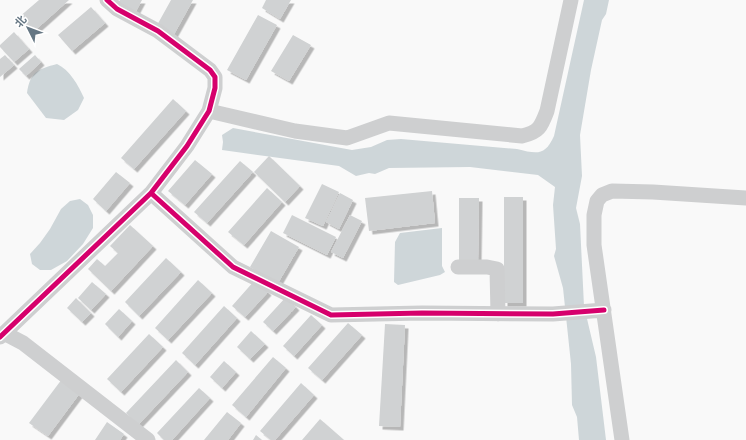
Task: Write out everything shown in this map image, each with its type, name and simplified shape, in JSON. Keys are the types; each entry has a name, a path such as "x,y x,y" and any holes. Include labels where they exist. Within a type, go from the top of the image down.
{"street":[{"path":"107,0 117,9 158,31 210,70 215,77 215,88 209,111 187,146 151,192 2,335 22,343 148,440"},
{"path":"209,111 295,130 346,138 389,123 522,136 533,134 541,126 547,111 571,0"},
{"path":"622,440 597,311 594,246 597,201 602,195 612,191 746,198"},
{"path":"151,192 233,267 331,315 422,313 553,314 597,311"},
{"path":"458,267 487,267 497,269 498,314"}],"shaded area":[{"path":"584,0 609,0 606,14 602,20 591,70 580,135 582,176 576,208 580,224 584,306 596,357 606,440 579,440 577,417 572,405 571,364 563,288 554,256 556,249 553,205 555,187 538,175 470,167 389,168 375,174 369,173 356,176 339,166 222,150 222,135 233,128 352,150 371,147 387,140 401,139 540,152 551,143 554,136"},
{"path":"57,64 70,74 84,98 78,110 64,120 46,118 27,93 30,80 36,72"},
{"path":"80,199 88,205 93,215 93,228 83,244 67,261 51,270 40,270 32,264 30,254 50,229 61,209 70,201"},
{"path":"442,228 442,266 445,272 440,275 398,285 394,282 395,242 400,233"}],"building":[{"path":"39,0 69,0 32,33 18,18"},
{"path":"120,0 142,0 135,13 118,3"},
{"path":"171,0 193,0 173,36 156,27"},
{"path":"266,0 291,0 280,19 262,8"},
{"path":"91,7 105,23 72,51 58,35"},
{"path":"258,15 277,25 246,80 227,70"},
{"path":"14,32 29,49 14,62 0,47 0,45"},
{"path":"293,35 311,45 289,81 271,71"},
{"path":"5,55 14,65 0,77 0,59"},
{"path":"35,55 41,62 26,76 19,69"},
{"path":"173,99 186,111 134,169 121,158"},
{"path":"269,156 300,186 285,202 254,172"},
{"path":"195,160 212,174 185,205 168,191"},
{"path":"240,161 253,172 207,223 194,212"},
{"path":"116,172 130,183 106,211 93,199"},
{"path":"322,184 339,192 323,226 305,218"},
{"path":"267,188 282,202 244,245 228,232"},
{"path":"432,191 435,223 369,231 365,198"},
{"path":"340,193 353,200 339,229 326,222"},
{"path":"504,197 523,197 523,303 504,303"},
{"path":"459,198 479,198 478,261 459,261"},
{"path":"292,215 336,237 327,255 283,233"},
{"path":"350,215 362,221 343,258 331,252"},
{"path":"130,225 153,246 111,291 88,269 97,259 105,266 118,253 110,246"},
{"path":"271,231 299,247 278,283 250,267"},
{"path":"166,258 181,272 139,316 125,302"},
{"path":"198,280 212,293 168,340 155,328"},
{"path":"255,280 268,292 245,317 232,306"},
{"path":"92,282 106,294 91,310 78,298"},
{"path":"286,297 296,307 273,331 263,322"},
{"path":"76,298 91,313 82,322 67,308"},
{"path":"224,306 237,318 195,365 182,353"},
{"path":"119,309 132,321 118,337 105,324"},
{"path":"311,315 322,325 294,356 283,346"},
{"path":"348,323 362,335 322,380 308,368"},
{"path":"385,324 405,325 400,427 379,426"},
{"path":"251,331 265,344 250,359 237,347"},
{"path":"149,334 163,347 121,392 107,379"},
{"path":"273,357 286,368 246,417 232,405"},
{"path":"176,360 188,372 138,425 126,413"},
{"path":"224,361 236,372 222,388 210,377"},
{"path":"62,379 80,393 48,436 29,423"},
{"path":"301,383 314,395 275,440 271,440 260,431"},
{"path":"199,388 210,398 172,440 164,440 157,433"},
{"path":"227,412 241,423 228,440 204,440"},
{"path":"320,419 344,440 302,440"},
{"path":"107,422 124,434 120,440 95,440"},
{"path":"256,435 262,440 253,440"}],"cycle path":[{"path":"0,337 151,193 187,146 209,111 215,88 215,77 210,70 158,31 117,9 107,0"},
{"path":"151,193 233,267 331,315 422,313 553,314 604,310"}]}
